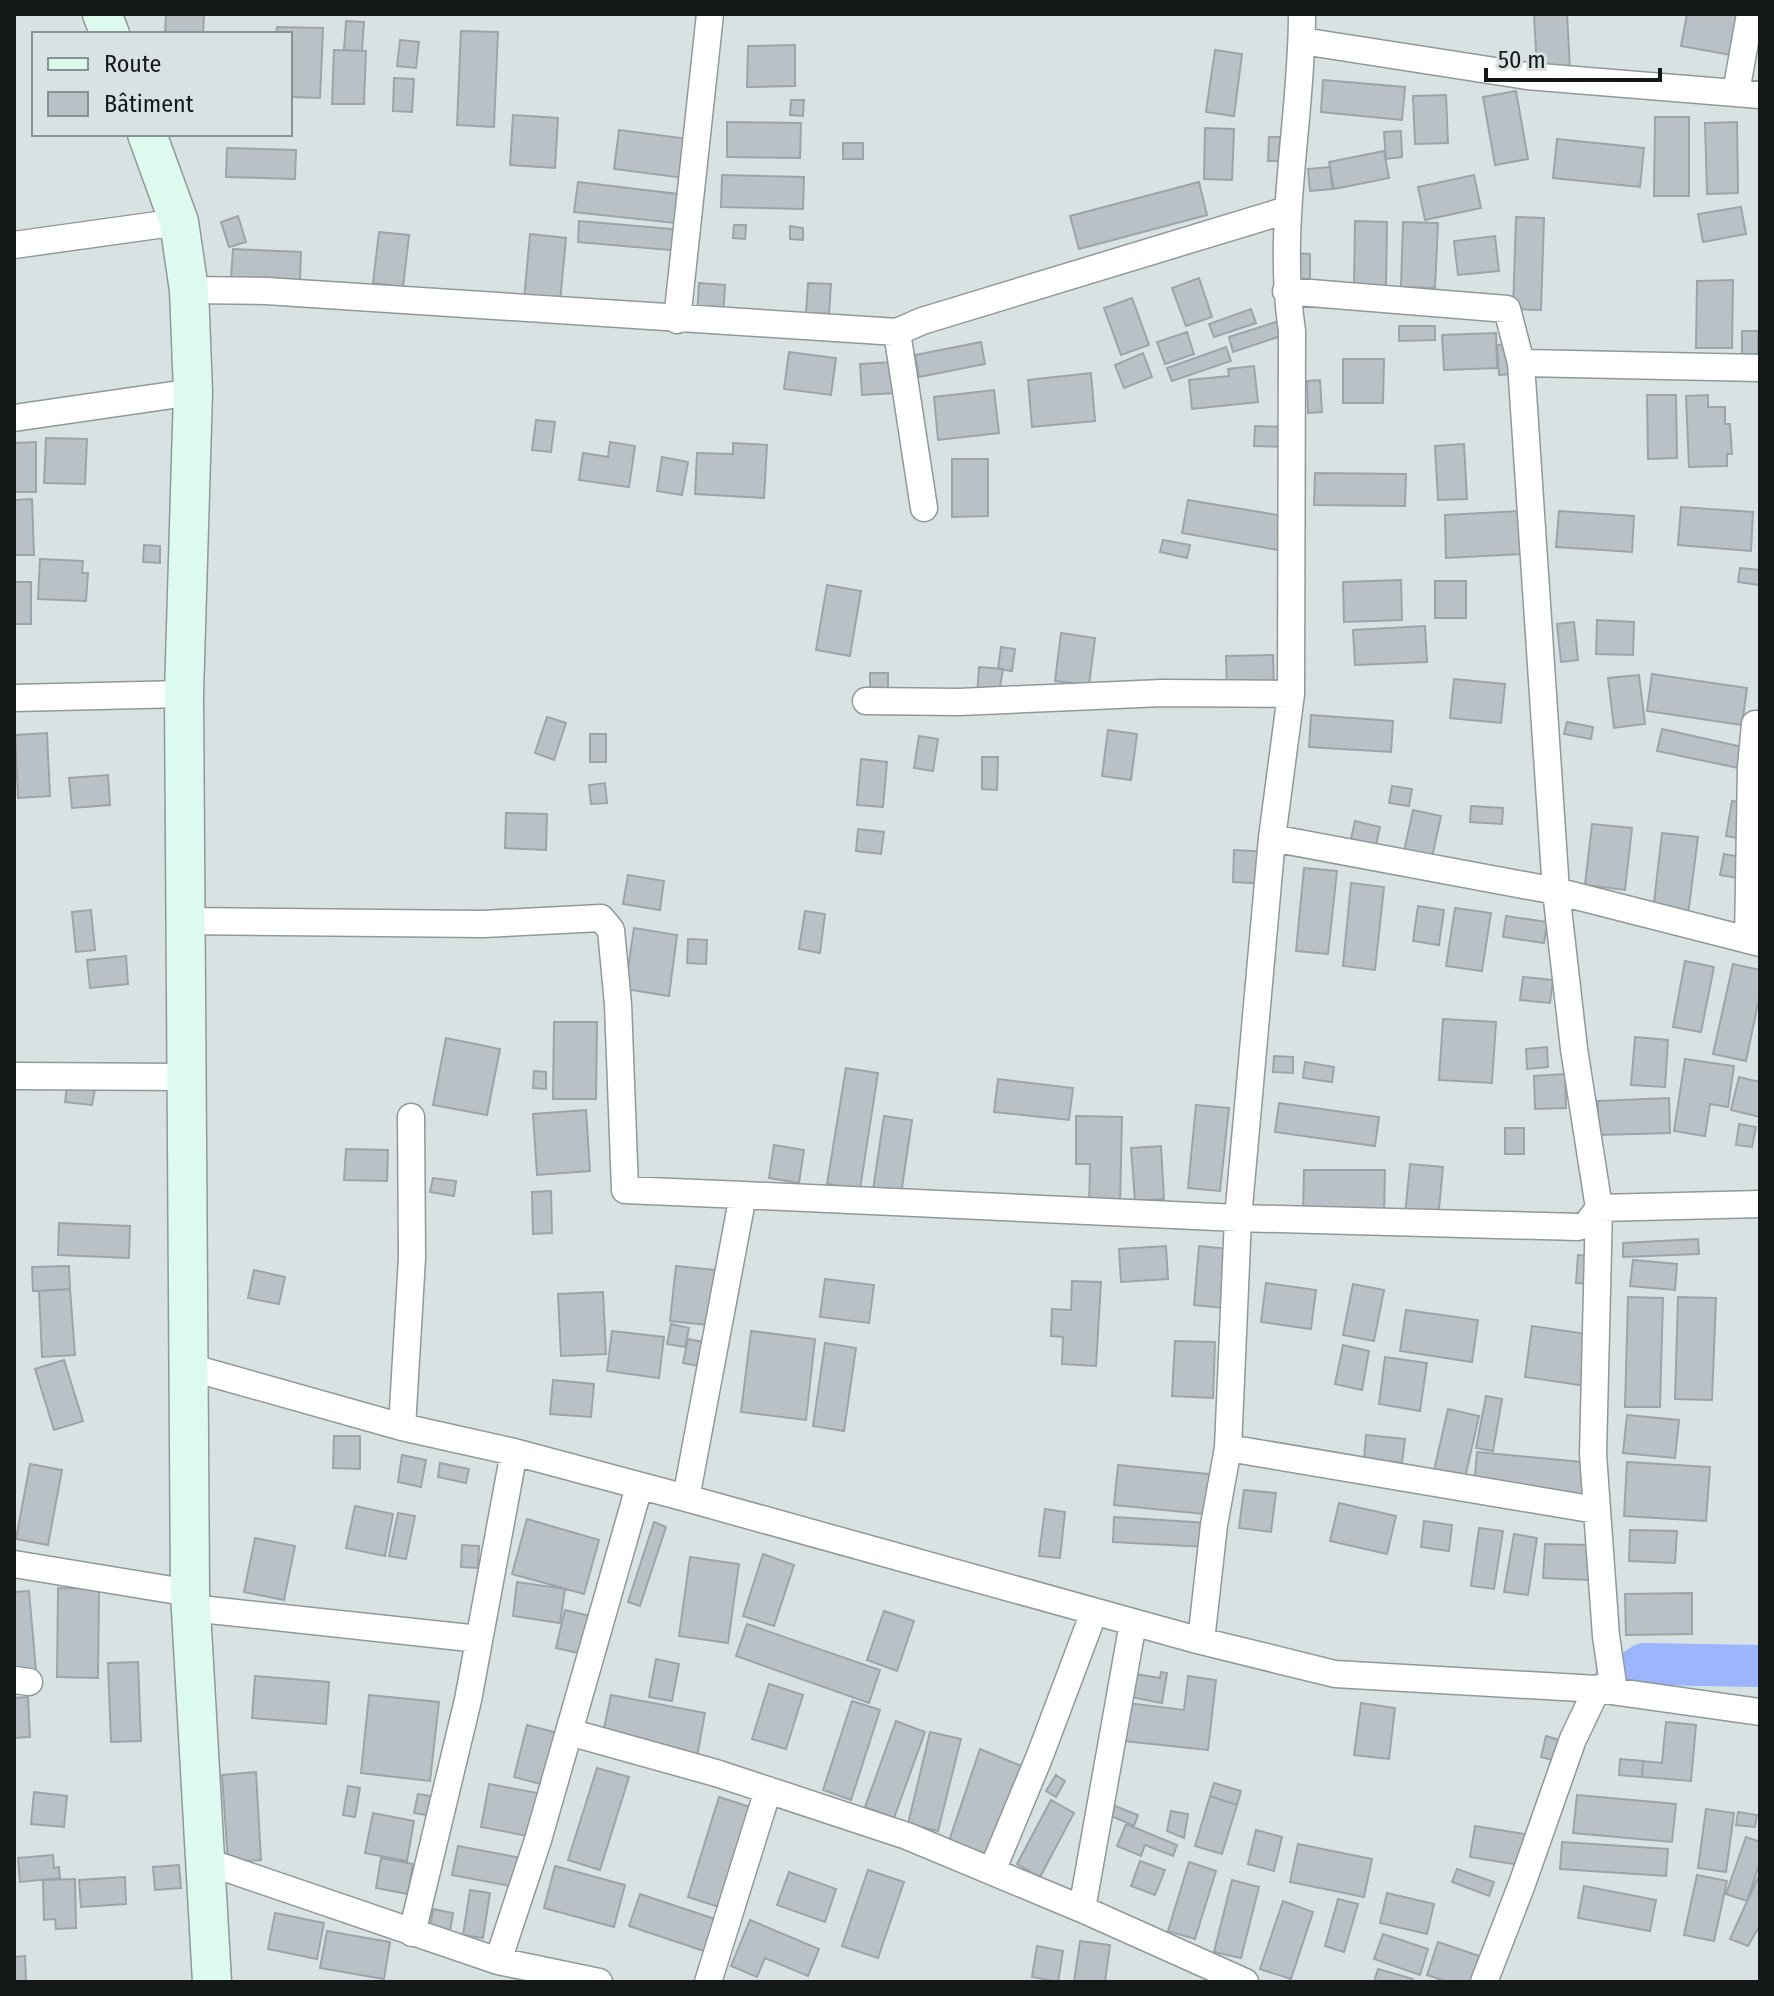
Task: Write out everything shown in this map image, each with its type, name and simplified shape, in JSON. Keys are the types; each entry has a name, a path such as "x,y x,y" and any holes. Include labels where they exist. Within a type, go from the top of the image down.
{"street":[{"path":"677,320 710,14"},
{"path":"1201,1641 1214,1525 1228,1448 1238,1218 1272,838 1291,694 1292,331 1286,291 1287,210 1302,14"},
{"path":"1302,41 1527,76 1748,94 1750,14"},
{"path":"148,136 179,222 189,290 193,392 184,694 190,1600 212,1982"},
{"path":"189,290 266,291 897,332 922,321 1287,210"},
{"path":"14,245 179,222"},
{"path":"1286,291 1507,309 1521,363 1556,891 1574,1049 1599,1208 1593,1454 1606,1636 1613,1684 1597,1689 1573,1739 1484,1982"},
{"path":"897,332 924,508"},
{"path":"1521,363 1760,368"},
{"path":"14,418 193,392"},
{"path":"866,701 959,702 1162,693 1291,694"},
{"path":"14,698 184,694"},
{"path":"1272,838 1556,891 1754,941 1751,767 1755,724"},
{"path":"185,921 483,924 601,918 611,930 613,945 625,1190 1238,1218 1578,1227 1587,1224 1599,1208"},
{"path":"14,1076 186,1077"},
{"path":"402,1427 412,1258 411,1117"},
{"path":"686,1498 743,1195"},
{"path":"1599,1208 1760,1204"},
{"path":"189,1367 402,1427 514,1452 686,1498 1133,1623 1335,1674 1597,1689 1760,1712"},
{"path":"1228,1448 1596,1510"},
{"path":"412,1933 468,1700 514,1452"},
{"path":"498,1961 538,1840 639,1487"},
{"path":"14,1564 190,1600 479,1639"},
{"path":"992,1871 1094,1612"},
{"path":"1082,1909 1133,1623"},
{"path":"569,1732 768,1790 907,1836 1082,1909 1219,1976 1245,1982"},
{"path":"708,1982 768,1790"},
{"path":"205,1861 498,1961 599,1982"}],"building":[{"path":"166,14 204,14 203,32 165,32"},
{"path":"1534,14 1567,14 1570,69 1537,70"},
{"path":"1687,14 1744,14 1737,56 1681,46"},
{"path":"346,21 364,22 362,51 344,50"},
{"path":"277,27 323,28 320,98 292,97 292,32 276,32"},
{"path":"461,31 498,32 494,127 457,125"},
{"path":"400,40 419,42 416,68 397,66"},
{"path":"795,45 795,86 747,87 748,46"},
{"path":"334,50 366,51 364,104 332,104"},
{"path":"1215,50 1242,54 1234,116 1206,112"},
{"path":"394,78 414,79 412,112 393,111"},
{"path":"1323,80 1405,87 1402,120 1321,112"},
{"path":"1516,91 1528,159 1495,165 1483,97"},
{"path":"1446,95 1448,143 1415,144 1413,96"},
{"path":"791,100 804,100 803,116 790,115"},
{"path":"513,115 558,118 555,168 510,165"},
{"path":"1655,117 1689,117 1689,196 1654,196"},
{"path":"727,122 801,123 800,158 727,157"},
{"path":"1737,122 1738,193 1707,194 1705,123"},
{"path":"1205,128 1234,129 1232,180 1204,179"},
{"path":"619,130 689,139 684,178 614,169"},
{"path":"1401,131 1402,157 1386,159 1384,132"},
{"path":"1269,137 1280,137 1279,161 1268,161"},
{"path":"1557,139 1644,148 1640,187 1553,178"},
{"path":"843,143 863,143 863,159 843,159"},
{"path":"227,148 296,150 295,179 226,177"},
{"path":"1384,151 1389,178 1334,189 1329,162"},
{"path":"1330,167 1332,189 1310,191 1308,169"},
{"path":"722,175 804,177 803,209 721,207"},
{"path":"1474,175 1481,208 1425,220 1418,187"},
{"path":"578,182 678,194 675,223 574,212"},
{"path":"1199,182 1207,215 1079,249 1070,216"},
{"path":"1741,207 1746,234 1703,242 1698,214"},
{"path":"238,216 246,242 229,247 221,222"},
{"path":"1516,217 1544,218 1541,310 1513,309"},
{"path":"579,221 683,230 681,251 578,242"},
{"path":"1355,221 1387,222 1386,286 1354,285"},
{"path":"1403,222 1438,223 1435,288 1401,287"},
{"path":"734,225 746,225 745,239 733,238"},
{"path":"790,226 803,228 803,240 790,239"},
{"path":"379,232 409,235 403,287 373,283"},
{"path":"530,234 566,238 560,302 524,299"},
{"path":"1495,236 1499,271 1458,275 1454,241"},
{"path":"233,249 301,252 300,281 231,279"},
{"path":"1295,253 1310,254 1310,286 1294,286"},
{"path":"1199,278 1212,317 1186,326 1172,288"},
{"path":"1733,280 1732,348 1696,348 1697,281"},
{"path":"699,283 725,285 723,318 697,317"},
{"path":"808,283 831,284 829,314 806,313"},
{"path":"1132,298 1149,345 1121,355 1104,308"},
{"path":"1251,309 1256,323 1214,337 1209,324"},
{"path":"1285,319 1290,333 1233,352 1229,337"},
{"path":"1399,326 1435,326 1435,340 1399,341"},
{"path":"1742,331 1758,331 1758,354 1742,354"},
{"path":"1187,332 1194,354 1165,364 1157,342"},
{"path":"1496,333 1497,368 1444,370 1442,335"},
{"path":"981,342 985,364 919,377 915,355"},
{"path":"1515,344 1516,374 1499,375 1497,345"},
{"path":"1226,347 1231,361 1172,381 1167,368"},
{"path":"789,352 836,358 831,395 784,389"},
{"path":"1143,353 1152,377 1124,388 1115,365"},
{"path":"1343,359 1384,359 1383,403 1343,403"},
{"path":"893,362 895,393 862,395 860,364"},
{"path":"1254,366 1258,402 1192,409 1189,380 1229,376 1228,369"},
{"path":"1091,373 1095,421 1032,427 1028,380"},
{"path":"1320,380 1322,412 1308,413 1307,381"},
{"path":"994,390 999,433 938,440 934,397"},
{"path":"1647,395 1676,395 1677,458 1648,459"},
{"path":"1708,395 1708,407 1725,407 1725,424 1730,424 1732,454 1727,454 1727,466 1689,467 1686,396"},
{"path":"536,420 555,422 551,452 532,450"},
{"path":"1255,426 1288,427 1288,447 1254,446"},
{"path":"46,438 87,439 85,484 44,483"},
{"path":"36,442 36,492 14,492 14,443"},
{"path":"610,442 635,446 629,487 579,480 583,453 608,457"},
{"path":"733,443 767,445 764,498 695,494 697,453 733,454"},
{"path":"1464,444 1467,499 1438,500 1435,446"},
{"path":"662,457 688,462 682,495 657,491"},
{"path":"952,459 988,459 988,516 952,517"},
{"path":"1315,473 1406,474 1405,506 1314,505"},
{"path":"32,499 34,555 14,555 14,500"},
{"path":"1188,500 1284,516 1278,550 1182,533"},
{"path":"1681,507 1753,512 1751,551 1678,545"},
{"path":"1520,511 1522,554 1446,558 1445,515"},
{"path":"1559,511 1634,516 1632,552 1556,547"},
{"path":"1163,540 1190,545 1187,558 1160,552"},
{"path":"144,545 160,546 160,563 143,562"},
{"path":"40,559 83,561 82,573 88,573 86,601 38,599"},
{"path":"1740,568 1760,570 1760,585 1738,582"},
{"path":"1401,580 1402,620 1344,622 1343,582"},
{"path":"1435,581 1466,581 1466,618 1435,618"},
{"path":"14,582 31,582 31,624 14,624"},
{"path":"827,585 861,591 850,656 816,650"},
{"path":"1597,620 1634,622 1633,655 1596,654"},
{"path":"1574,622 1578,660 1561,662 1557,624"},
{"path":"1425,626 1427,662 1355,665 1353,630"},
{"path":"1061,633 1095,638 1089,685 1055,681"},
{"path":"1001,647 1015,649 1012,671 998,669"},
{"path":"1273,655 1274,689 1227,691 1226,656"},
{"path":"979,667 1003,669 998,698 977,696"},
{"path":"870,673 888,673 888,696 870,696"},
{"path":"1652,674 1747,688 1742,725 1647,711"},
{"path":"1639,675 1645,724 1614,728 1608,678"},
{"path":"1454,679 1505,684 1501,723 1450,718"},
{"path":"1311,715 1393,721 1391,752 1309,747"},
{"path":"547,717 566,723 554,760 535,753"},
{"path":"1567,722 1593,727 1591,739 1564,734"},
{"path":"1662,729 1747,748 1743,769 1657,751"},
{"path":"1108,730 1137,734 1131,780 1102,776"},
{"path":"47,733 50,796 18,798 15,735"},
{"path":"590,734 606,734 606,762 590,762"},
{"path":"919,736 938,739 933,771 914,768"},
{"path":"982,757 998,757 997,790 982,789"},
{"path":"861,759 887,762 883,807 857,805"},
{"path":"108,775 110,805 72,808 69,778"},
{"path":"605,783 607,803 591,804 589,785"},
{"path":"1392,786 1412,789 1409,806 1389,803"},
{"path":"1732,801 1748,803 1742,839 1726,836"},
{"path":"1471,806 1503,808 1502,824 1470,822"},
{"path":"1413,810 1441,816 1430,867 1402,861"},
{"path":"506,813 547,814 546,850 505,848"},
{"path":"1355,821 1380,827 1374,854 1349,848"},
{"path":"1592,824 1632,828 1625,890 1585,885"},
{"path":"858,829 884,832 881,854 856,851"},
{"path":"1662,833 1698,837 1688,915 1653,911"},
{"path":"1234,850 1269,852 1267,884 1233,882"},
{"path":"1724,854 1747,858 1743,879 1720,875"},
{"path":"1304,868 1337,871 1328,954 1296,951"},
{"path":"628,875 664,881 660,910 623,904"},
{"path":"1351,883 1384,887 1375,970 1343,966"},
{"path":"1418,906 1444,910 1439,945 1413,941"},
{"path":"1455,908 1491,913 1482,971 1446,966"},
{"path":"91,910 95,950 76,952 72,912"},
{"path":"805,911 825,914 820,953 799,949"},
{"path":"1506,916 1547,922 1544,943 1503,937"},
{"path":"634,928 677,935 669,996 625,989"},
{"path":"688,939 707,940 706,964 687,963"},
{"path":"126,956 128,984 90,988 87,960"},
{"path":"1685,961 1714,967 1701,1032 1673,1027"},
{"path":"1733,964 1760,970 1760,994 1746,1061 1713,1054"},
{"path":"1523,977 1553,980 1550,1003 1520,1000"},
{"path":"1443,1019 1496,1022 1492,1083 1439,1080"},
{"path":"554,1022 597,1022 596,1099 553,1099"},
{"path":"1635,1037 1668,1040 1665,1087 1631,1085"},
{"path":"446,1038 500,1049 487,1115 433,1105"},
{"path":"1547,1047 1548,1067 1527,1069 1526,1049"},
{"path":"1274,1056 1293,1057 1293,1073 1273,1072"},
{"path":"1685,1059 1734,1066 1728,1107 1710,1104 1705,1136 1674,1131"},
{"path":"1305,1062 1334,1067 1332,1082 1303,1078"},
{"path":"846,1068 878,1073 860,1189 827,1184"},
{"path":"534,1071 546,1072 546,1089 533,1088"},
{"path":"1565,1074 1566,1108 1535,1109 1534,1076"},
{"path":"1739,1077 1760,1082 1760,1117 1731,1110"},
{"path":"998,1079 1073,1088 1069,1120 994,1112"},
{"path":"67,1086 95,1089 92,1105 65,1102"},
{"path":"1669,1098 1670,1133 1598,1135 1598,1101"},
{"path":"1279,1103 1379,1117 1375,1146 1275,1132"},
{"path":"1196,1105 1229,1108 1220,1191 1188,1188"},
{"path":"586,1110 590,1171 537,1175 533,1114"},
{"path":"884,1116 912,1120 901,1194 873,1190"},
{"path":"1076,1116 1122,1117 1120,1206 1089,1205 1090,1164 1076,1164"},
{"path":"1739,1124 1756,1127 1752,1147 1736,1145"},
{"path":"1505,1128 1524,1128 1524,1154 1505,1154"},
{"path":"774,1145 804,1150 799,1183 769,1178"},
{"path":"1161,1146 1164,1199 1135,1201 1131,1148"},
{"path":"346,1149 388,1150 387,1181 344,1180"},
{"path":"1410,1164 1443,1167 1438,1219 1405,1215"},
{"path":"1304,1170 1385,1170 1384,1216 1303,1216"},
{"path":"433,1178 456,1181 454,1196 430,1192"},
{"path":"551,1191 552,1233 533,1234 532,1192"},
{"path":"59,1223 130,1226 129,1258 58,1255"},
{"path":"1698,1239 1699,1254 1623,1257 1623,1243"},
{"path":"1166,1246 1168,1279 1121,1282 1119,1249"},
{"path":"1199,1246 1229,1249 1223,1308 1194,1305"},
{"path":"1578,1255 1596,1257 1594,1284 1576,1283"},
{"path":"1633,1260 1677,1264 1675,1290 1630,1286"},
{"path":"69,1266 70,1289 33,1291 32,1267"},
{"path":"676,1266 724,1271 718,1326 670,1321"},
{"path":"254,1270 285,1277 279,1304 248,1298"},
{"path":"825,1279 874,1285 869,1323 820,1317"},
{"path":"1072,1281 1101,1282 1096,1366 1062,1364 1063,1337 1051,1336 1052,1309 1071,1310"},
{"path":"1266,1283 1316,1290 1311,1329 1261,1322"},
{"path":"1353,1284 1384,1290 1374,1341 1343,1335"},
{"path":"70,1289 75,1355 42,1357 39,1291"},
{"path":"603,1292 606,1354 561,1356 558,1294"},
{"path":"1628,1297 1663,1298 1660,1407 1625,1407"},
{"path":"1678,1297 1716,1298 1712,1400 1675,1399"},
{"path":"1406,1310 1478,1320 1472,1362 1400,1351"},
{"path":"671,1324 689,1328 685,1347 667,1344"},
{"path":"1532,1326 1594,1335 1587,1386 1525,1377"},
{"path":"612,1331 664,1337 659,1378 607,1371"},
{"path":"751,1331 815,1339 806,1420 741,1412"},
{"path":"688,1339 713,1344 708,1368 683,1363"},
{"path":"1175,1341 1215,1342 1213,1398 1172,1396"},
{"path":"825,1343 856,1348 844,1431 813,1426"},
{"path":"1343,1345 1369,1351 1362,1390 1335,1384"},
{"path":"1385,1357 1427,1363 1420,1411 1379,1404"},
{"path":"64,1360 83,1421 54,1430 35,1369"},
{"path":"553,1380 594,1384 591,1417 550,1414"},
{"path":"1486,1396 1502,1399 1493,1451 1476,1448"},
{"path":"1448,1409 1479,1416 1464,1482 1433,1475"},
{"path":"1627,1415 1679,1420 1675,1458 1623,1453"},
{"path":"1366,1435 1405,1439 1402,1463 1364,1459"},
{"path":"334,1436 360,1436 360,1469 333,1468"},
{"path":"1477,1452 1592,1463 1589,1498 1474,1486"},
{"path":"402,1455 426,1460 421,1487 398,1482"},
{"path":"1627,1462 1710,1467 1706,1521 1624,1516"},
{"path":"440,1463 469,1469 466,1483 438,1477"},
{"path":"30,1464 62,1470 48,1545 16,1539"},
{"path":"1118,1465 1218,1475 1214,1515 1114,1505"},
{"path":"1244,1490 1276,1493 1271,1532 1239,1528"},
{"path":"1339,1503 1396,1516 1387,1554 1330,1541"},
{"path":"355,1506 393,1514 385,1556 346,1548"},
{"path":"1045,1509 1065,1512 1060,1558 1039,1556"},
{"path":"398,1513 415,1516 406,1559 389,1556"},
{"path":"1114,1517 1209,1523 1207,1547 1113,1542"},
{"path":"527,1519 599,1540 584,1594 512,1574"},
{"path":"1424,1521 1452,1525 1449,1551 1421,1547"},
{"path":"654,1522 666,1527 640,1606 628,1602"},
{"path":"1479,1528 1503,1531 1494,1589 1471,1586"},
{"path":"1630,1530 1677,1531 1675,1563 1629,1561"},
{"path":"1514,1534 1537,1538 1528,1595 1504,1592"},
{"path":"255,1538 295,1546 284,1600 244,1592"},
{"path":"1545,1544 1589,1545 1588,1580 1543,1578"},
{"path":"462,1545 479,1546 478,1568 461,1567"},
{"path":"763,1554 794,1565 774,1626 743,1616"},
{"path":"690,1557 739,1564 728,1643 679,1636"},
{"path":"517,1582 565,1589 560,1623 513,1616"},
{"path":"58,1588 99,1589 98,1678 57,1677"},
{"path":"29,1591 36,1671 14,1673 14,1592"},
{"path":"1692,1593 1692,1634 1626,1635 1625,1594"},
{"path":"565,1610 595,1617 587,1655 556,1648"},
{"path":"884,1611 914,1621 897,1671 867,1660"},
{"path":"747,1624 880,1670 869,1703 736,1656"},
{"path":"656,1659 679,1664 672,1701 649,1697"},
{"path":"138,1662 141,1741 111,1742 108,1663"},
{"path":"1161,1672 1167,1673 1162,1703 1125,1696 1130,1673 1160,1678"},
{"path":"255,1676 329,1682 326,1724 252,1718"},
{"path":"1188,1676 1216,1680 1208,1750 1124,1741 1128,1703 1184,1710"},
{"path":"769,1684 803,1695 786,1749 752,1739"},
{"path":"369,1695 439,1702 430,1781 361,1773"},
{"path":"611,1695 705,1713 697,1757 602,1738"},
{"path":"28,1697 30,1737 14,1738 14,1698"},
{"path":"852,1701 880,1710 851,1800 823,1790"},
{"path":"1361,1703 1395,1708 1389,1759 1354,1755"},
{"path":"896,1721 925,1732 894,1818 865,1807"},
{"path":"1666,1722 1696,1725 1691,1781 1642,1777 1643,1761 1662,1763"},
{"path":"527,1725 558,1733 544,1785 514,1777"},
{"path":"930,1732 961,1739 938,1831 908,1824"},
{"path":"1546,1736 1559,1740 1553,1760 1541,1757"},
{"path":"980,1749 1031,1770 990,1865 947,1847"},
{"path":"1620,1759 1643,1761 1642,1777 1619,1775"},
{"path":"597,1768 629,1777 600,1870 568,1860"},
{"path":"256,1772 261,1860 228,1862 222,1775"},
{"path":"1056,1775 1065,1781 1056,1797 1046,1791"},
{"path":"1214,1783 1241,1791 1237,1805 1210,1796"},
{"path":"489,1784 542,1794 533,1837 481,1827"},
{"path":"348,1786 360,1788 355,1817 343,1815"},
{"path":"34,1792 67,1796 64,1827 31,1824"},
{"path":"418,1794 437,1797 433,1816 414,1813"},
{"path":"1577,1795 1676,1804 1672,1842 1573,1833"},
{"path":"1210,1796 1237,1805 1222,1854 1195,1846"},
{"path":"719,1797 750,1807 719,1907 688,1897"},
{"path":"1051,1800 1074,1813 1040,1877 1017,1864"},
{"path":"1115,1806 1138,1815 1134,1826 1111,1816"},
{"path":"1706,1809 1734,1813 1726,1872 1698,1868"},
{"path":"1171,1811 1188,1814 1184,1838 1167,1831"},
{"path":"1738,1812 1757,1815 1755,1827 1736,1825"},
{"path":"373,1813 414,1821 407,1861 365,1853"},
{"path":"1126,1824 1177,1845 1173,1856 1145,1845 1141,1856 1117,1846"},
{"path":"1475,1826 1525,1834 1520,1865 1470,1857"},
{"path":"1256,1830 1282,1837 1274,1871 1248,1864"},
{"path":"1746,1837 1760,1842 1760,1862 1747,1901 1726,1894"},
{"path":"1562,1842 1668,1849 1666,1876 1560,1869"},
{"path":"1298,1844 1372,1859 1364,1897 1290,1882"},
{"path":"458,1846 527,1859 521,1888 452,1875"},
{"path":"53,1855 54,1868 59,1867 60,1878 20,1882 18,1858"},
{"path":"381,1858 413,1864 408,1894 376,1888"},
{"path":"1140,1861 1165,1870 1155,1895 1131,1886"},
{"path":"1189,1862 1216,1871 1195,1939 1168,1931"},
{"path":"179,1865 181,1888 155,1890 153,1867"},
{"path":"555,1866 625,1885 614,1927 544,1908"},
{"path":"1457,1869 1494,1882 1489,1896 1452,1882"},
{"path":"868,1870 904,1882 878,1958 842,1946"},
{"path":"789,1872 836,1889 825,1922 777,1905"},
{"path":"1760,1873 1760,1925 1748,1946 1730,1939"},
{"path":"1697,1875 1727,1881 1714,1941 1684,1935"},
{"path":"125,1877 126,1904 81,1907 79,1880"},
{"path":"75,1879 76,1928 56,1929 55,1919 44,1920 43,1880"},
{"path":"1232,1880 1259,1887 1241,1958 1214,1952"},
{"path":"1584,1886 1656,1900 1650,1931 1578,1918"},
{"path":"470,1890 490,1893 483,1938 463,1935"},
{"path":"1387,1893 1434,1904 1427,1934 1380,1923"},
{"path":"640,1894 718,1920 707,1952 629,1926"},
{"path":"1338,1899 1358,1904 1344,1952 1325,1946"},
{"path":"1283,1901 1313,1912 1291,1979 1260,1969"},
{"path":"433,1909 453,1913 450,1931 430,1928"},
{"path":"275,1913 324,1923 317,1959 268,1949"},
{"path":"750,1920 819,1949 808,1976 765,1958 757,1977 731,1966"},
{"path":"327,1931 390,1942 384,1979 320,1968"},
{"path":"1383,1934 1428,1949 1420,1975 1374,1959"},
{"path":"1080,1941 1110,1945 1105,1982 1074,1982"},
{"path":"1438,1942 1485,1958 1477,1982 1448,1982 1427,1975"},
{"path":"1037,1946 1063,1951 1058,1982 1032,1977"},
{"path":"25,1956 26,1982 14,1982 14,1957"},
{"path":"1378,1969 1413,1979 1412,1982 1374,1982"}],"waterway":[{"path":"1613,1684 1644,1664 1760,1666"}]}
